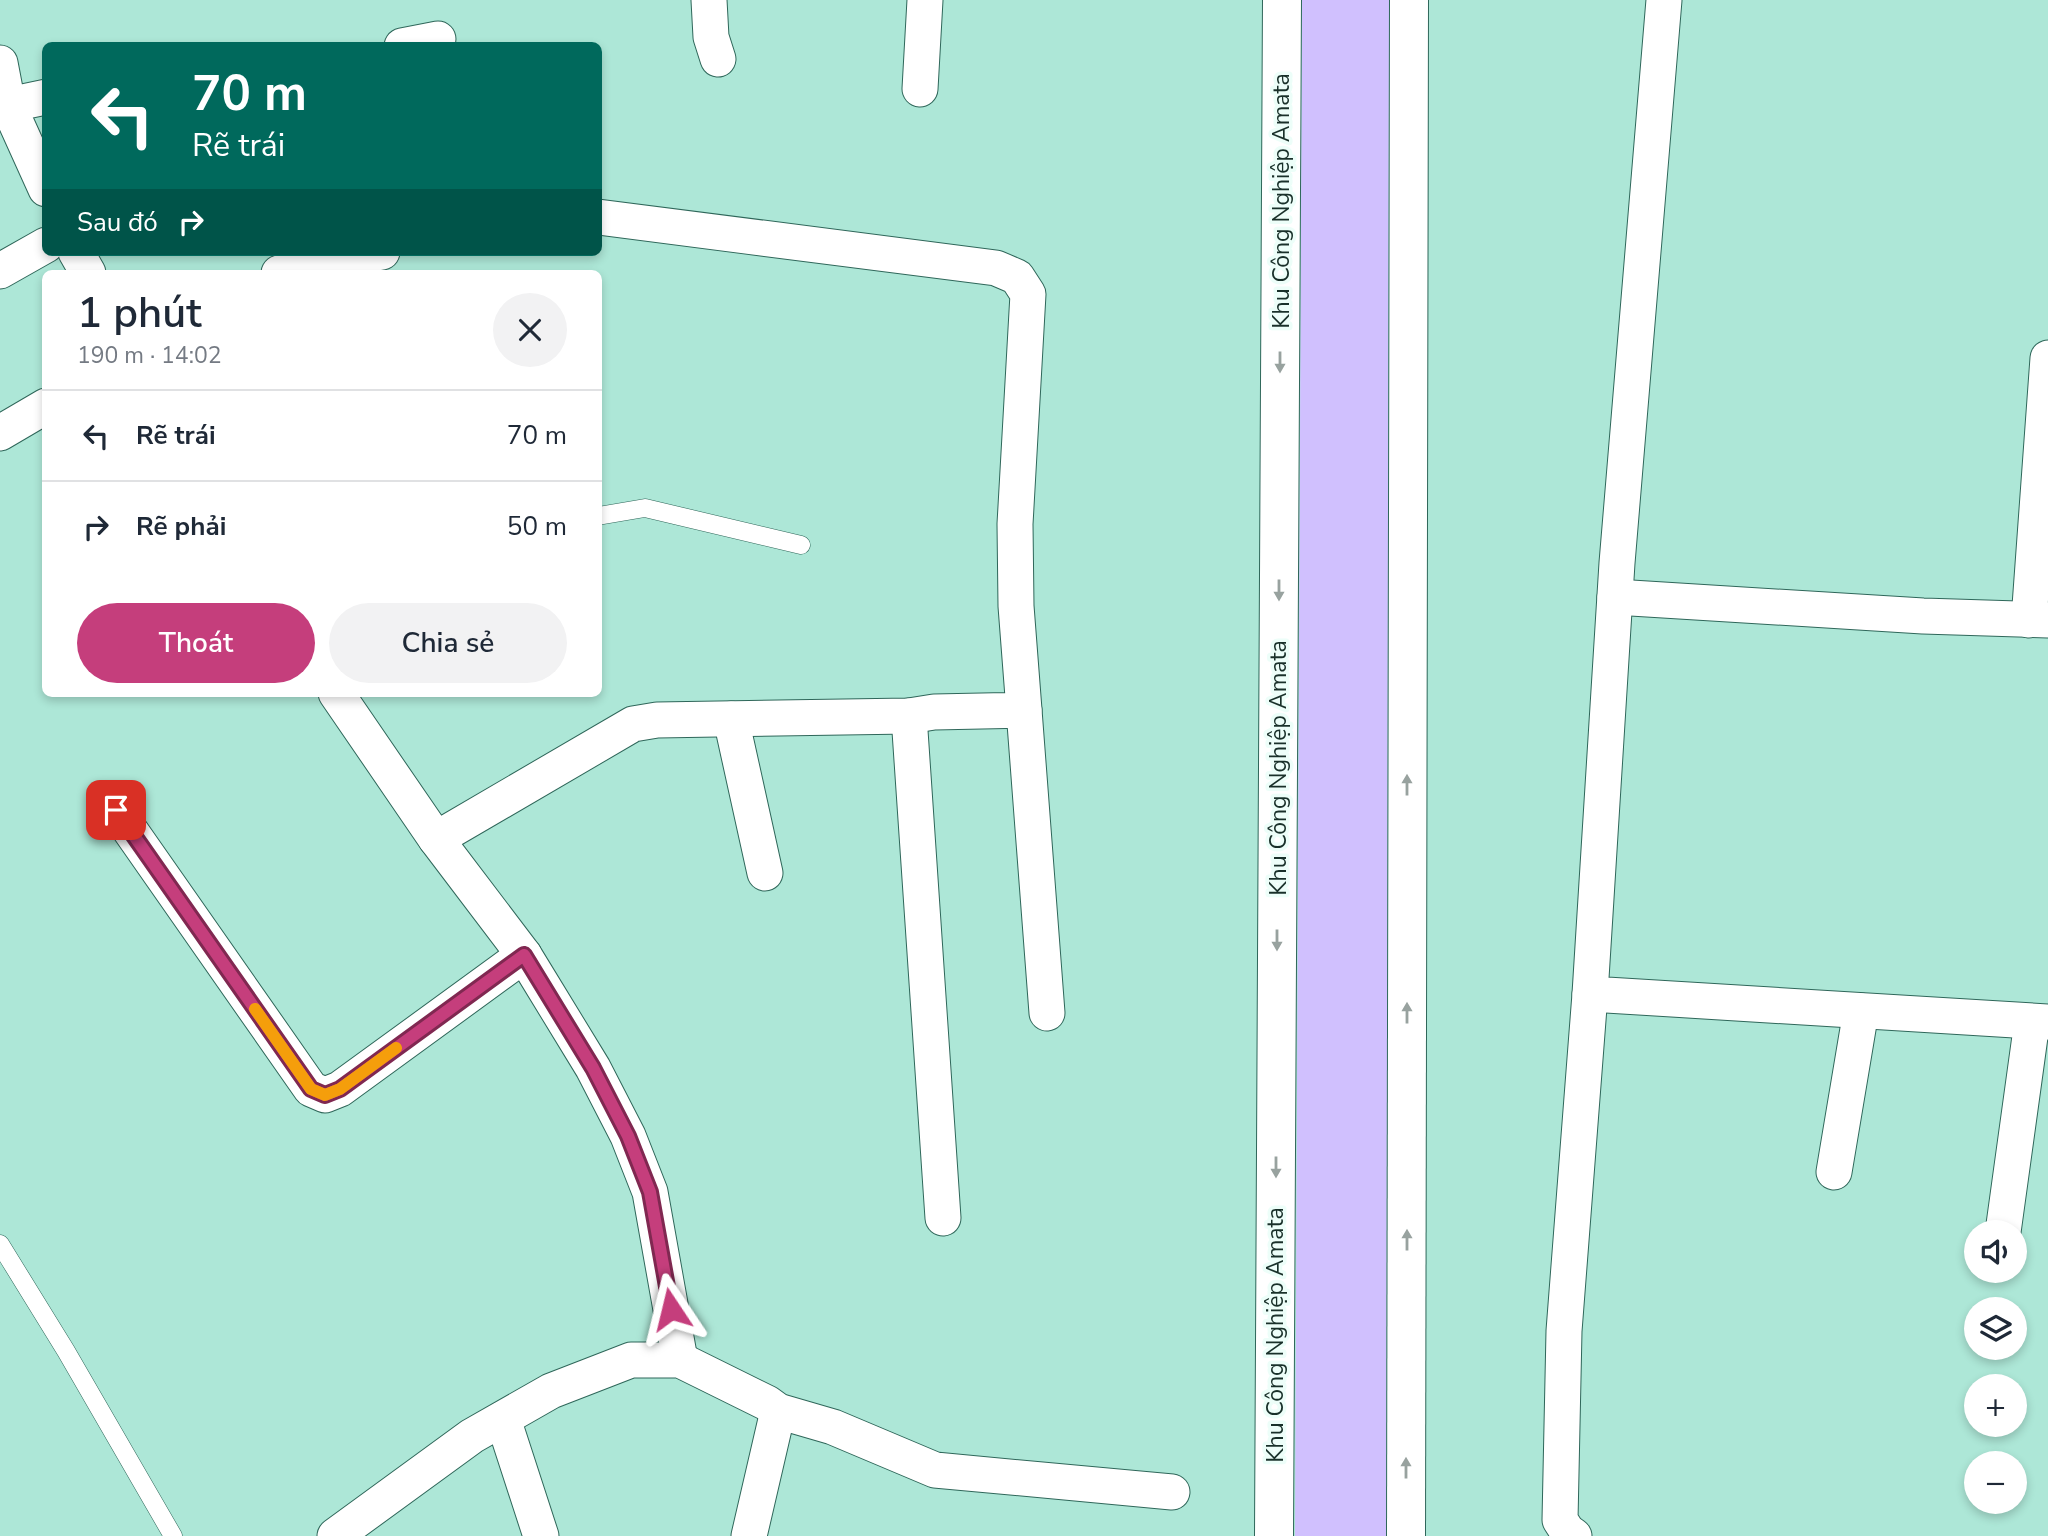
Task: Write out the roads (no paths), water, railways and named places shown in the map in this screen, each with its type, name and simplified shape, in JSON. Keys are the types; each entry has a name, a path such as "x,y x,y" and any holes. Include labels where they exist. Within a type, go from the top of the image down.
{"street":[{"path":"709,0 711,37 718,59"},
{"path":"920,89 925,0"},
{"name":"Khu Công Nghiệp Amata","path":"1275,1536 1282,0"},
{"path":"1406,1536 1409,0"},
{"path":"1574,1536 1560,1520 1564,1331 1590,994 1615,597 1664,0"},
{"path":"423,42 438,39"},
{"path":"0,62 8,105 42,180"},
{"path":"8,105 42,98"},
{"path":"602,217 996,268 1017,277 1028,294 1015,524 1016,606 1047,1013"},
{"path":"0,271 42,247"},
{"path":"289,270 360,256"},
{"path":"1615,597 1882,614 2039,620 2048,358"},
{"path":"0,433 42,408"},
{"path":"339,697 436,839 524,955 593,1068 628,1136 650,1192 680,1360"},
{"path":"436,839 633,724 657,720 909,716 934,712 1024,710"},
{"path":"909,716 943,1218"},
{"path":"731,719 765,873"},
{"path":"116,810 311,1089 325,1095 340,1089 524,955"},
{"path":"1590,994 2040,1022 2005,1220"},
{"path":"1834,1172 1861,1011"},
{"path":"335,1536 472,1436 551,1391 631,1360 680,1360 778,1411 833,1427 935,1471 1172,1492"},
{"path":"749,1536 778,1411"},
{"path":"503,1419 541,1536"}],"lane":[{"path":"602,515 645,508 801,545"},
{"path":"0,1244 66,1351 173,1536"}]}
